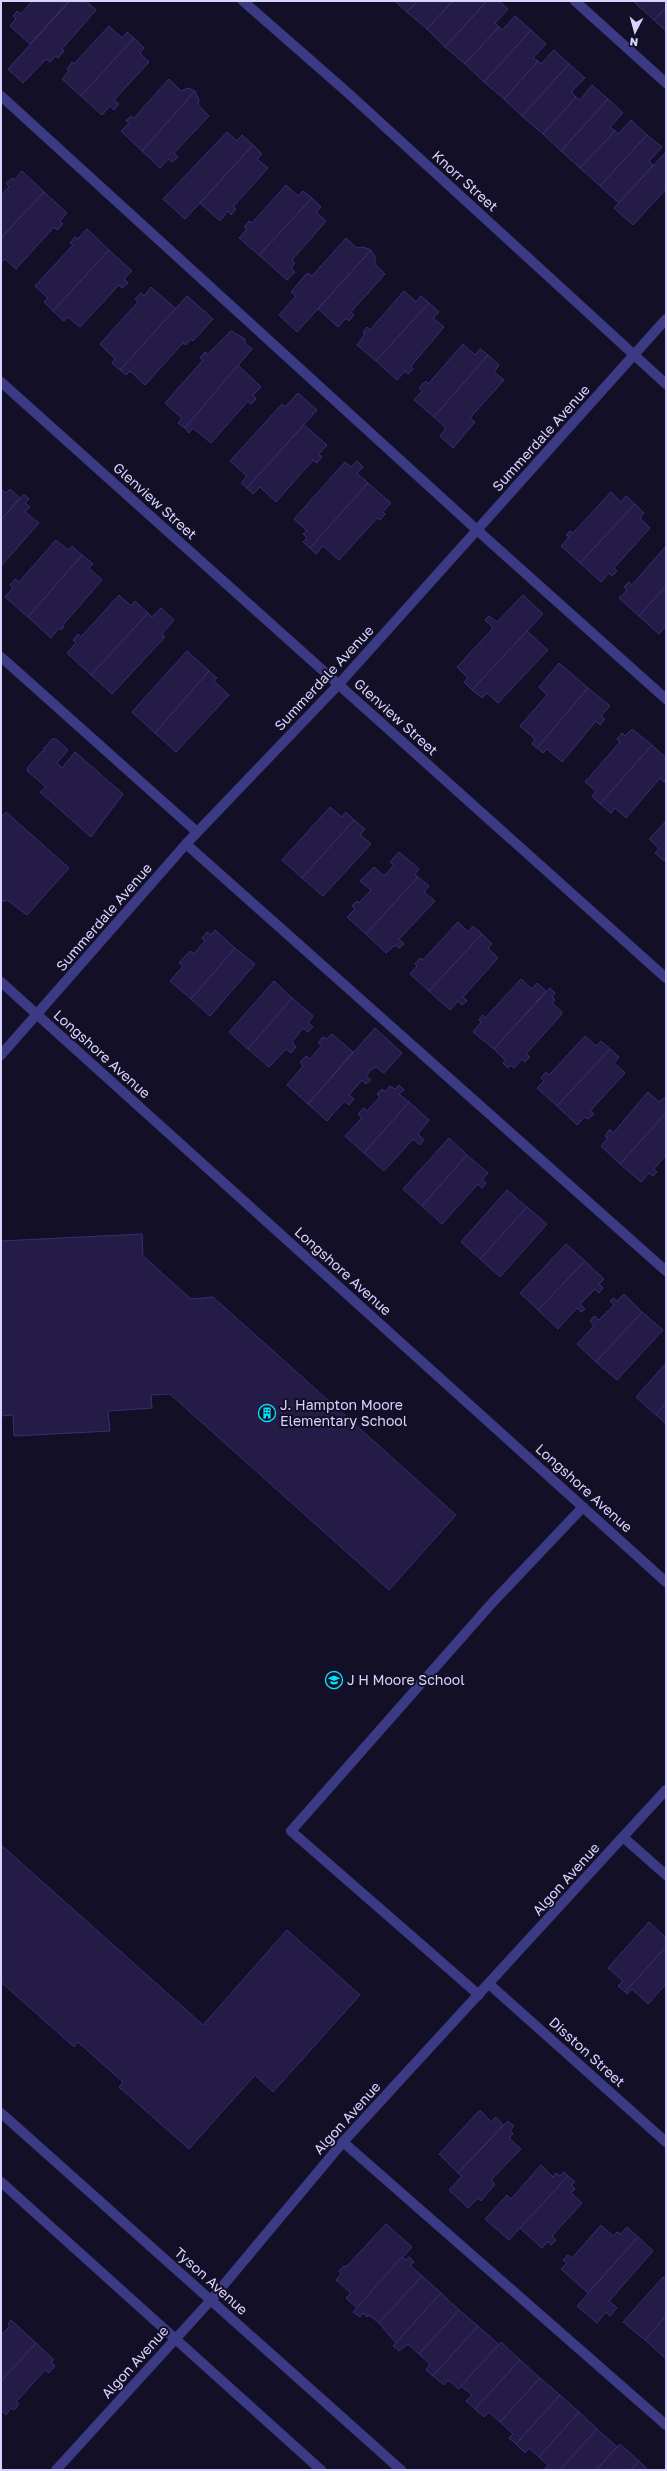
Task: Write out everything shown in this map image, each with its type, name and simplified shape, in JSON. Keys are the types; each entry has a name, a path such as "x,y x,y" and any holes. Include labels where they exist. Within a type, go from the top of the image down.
{"street":[{"name":"Knorr Street","path":"243,1 348,93 666,384"},
{"path":"575,1 666,83"},
{"path":"1,96 477,530 666,699"},
{"name":"Summerdale Avenue","path":"1,1055 186,844 339,684 666,319"},
{"name":"Glenview Street","path":"1,382 666,978"},
{"path":"1,657 198,832"},
{"path":"186,844 666,1271"},
{"name":"Longshore Avenue","path":"1,982 666,1582"},
{"path":"479,1995 291,1830 492,1603 583,1507"},
{"name":"Algon Avenue","path":"56,2470 211,2300 343,2142 666,1790"},
{"path":"623,1837 666,1875"},
{"name":"Disston Street","path":"489,1984 666,2142"},
{"name":"Tyson Avenue","path":"1,2113 402,2470"},
{"path":"343,2142 666,2425"},
{"path":"1,2182 321,2470"}],"building":[{"path":"32,1 69,1 30,44 10,26 16,19 13,16 17,11 21,14"},
{"path":"70,1 86,1 96,10 62,49 64,51 58,58 55,56 50,62 46,59 23,83 8,69"},
{"path":"395,1 417,1 407,12"},
{"path":"417,1 453,1 427,29 407,12"},
{"path":"453,1 487,1 445,47 427,29"},
{"path":"487,1 499,1 508,9 495,23 499,27 465,64 445,47"},
{"path":"637,1 666,1 666,7 654,20 635,3"},
{"path":"666,7 666,31 654,20"},
{"path":"515,16 531,30 484,82 465,64 499,27 502,30"},
{"path":"109,26 122,38 127,32 134,38 81,96 62,79 69,71 67,69 72,62 74,64"},
{"path":"531,30 546,44 533,58 538,61 504,99 484,82"},
{"path":"134,38 144,48 140,53 149,62 114,100 119,104 114,110 110,106 102,115 81,96"},
{"path":"554,50 569,64 522,116 504,99 538,61 541,64"},
{"path":"569,64 585,78 571,92 576,97 543,134 522,116"},
{"path":"169,79 181,91 188,88 195,91 142,151 121,131 129,123 126,121 131,116 134,118"},
{"path":"592,85 608,99 561,151 543,134 576,97 580,100"},
{"path":"195,91 199,100 198,105 209,116 174,153 178,157 172,162 168,159 160,168 142,151"},
{"path":"608,99 623,113 610,127 615,131 580,168 561,151"},
{"path":"631,120 647,135 600,186 580,168 615,131 618,134"},
{"path":"227,132 237,141 242,135 253,145 185,219 163,199"},
{"path":"647,135 662,147 649,161 653,165 619,203 600,186"},
{"path":"253,145 262,154 257,159 268,168 233,207 236,209 231,215 228,211 220,221 200,203"},
{"path":"666,152 666,189 633,225 614,208"},
{"path":"22,171 44,192 1,238 1,195 9,187 6,183 12,178 14,180"},
{"path":"286,185 298,196 303,191 312,198 259,255 239,238 247,229 244,227 249,221 252,223"},
{"path":"44,192 67,213 60,221 63,224 57,230 54,227 16,269 5,259 1,263 1,238"},
{"path":"312,198 321,207 316,212 326,221 292,260 295,263 291,268 295,272 287,280 259,255"},
{"path":"87,229 109,250 53,311 44,302 48,298 35,286 73,245 70,243 75,237 78,239"},
{"path":"346,238 357,248 363,247 371,250 297,332 279,315 296,296 291,292 307,273 312,276"},
{"path":"109,250 132,271 124,279 128,283 122,288 119,285 80,327 68,317 64,321 53,311"},
{"path":"371,250 375,257 375,264 385,274 351,312 354,315 349,321 346,318 338,327 318,309"},
{"path":"151,287 176,309 120,370 112,363 115,359 100,344 138,302 135,299 141,293 144,296"},
{"path":"404,291 416,302 421,296 429,303 376,361 357,345 365,334 363,332 367,327 370,330"},
{"path":"187,296 213,319 193,341 191,339 186,345 183,343 145,385 130,371 126,375 120,370"},
{"path":"429,303 439,312 433,318 444,327 411,366 413,369 408,374 405,371 397,380 376,361"},
{"path":"231,331 245,339 245,343 252,349 185,428 178,423 182,418 165,403 203,360 200,358 205,352 208,354"},
{"path":"463,344 475,355 480,349 488,355 434,417 414,400 422,391 419,388 426,381 428,384"},
{"path":"488,355 499,365 494,372 504,380 470,418 475,422 453,448 440,436 446,428 434,417"},
{"path":"238,365 261,387 253,395 256,399 251,404 248,401 211,443 193,428 189,433 185,428"},
{"path":"298,393 317,410 247,488 241,483 247,476 230,461 282,404 285,407"},
{"path":"304,425 327,445 319,454 322,457 317,463 313,460 276,502 260,487 253,494 247,488"},
{"path":"357,461 363,467 357,473 368,483 310,548 303,542 307,538 303,534 307,531 294,519 345,462 351,467"},
{"path":"368,483 391,503 383,512 385,514 380,520 377,518 339,560 323,546 316,554 310,548"},
{"path":"1,489 6,493 10,489 20,498 1,520"},
{"path":"611,492 621,502 626,496 635,504 580,563 561,546 569,537 566,535 570,531 573,533"},
{"path":"24,494 29,499 25,503 30,507 25,512 39,523 1,566 1,520"},
{"path":"635,504 644,513 640,518 650,528 614,568 617,571 612,576 609,573 601,582 580,563"},
{"path":"56,540 68,550 72,546 82,555 28,617 5,597 13,588 10,585 15,579 19,582"},
{"path":"666,546 666,586 639,616 619,598 627,590 624,587 629,582 632,585"},
{"path":"82,555 93,564 89,568 102,580 62,626 64,627 61,630 59,628 51,638 28,617"},
{"path":"666,586 666,626 659,634 639,616"},
{"path":"119,595 131,606 135,601 148,613 91,675 67,653 76,643 73,640 78,634 81,637"},
{"path":"523,595 543,614 472,690 464,682 468,678 457,667 493,628 485,620 489,616 497,622"},
{"path":"161,608 174,620 162,634 165,637 112,694 91,675 148,613 152,617"},
{"path":"527,631 548,650 498,703 487,693 482,698 472,690"},
{"path":"187,651 209,671 155,733 132,712"},
{"path":"559,663 588,688 537,748 532,744 535,739 520,726 547,695 539,687"},
{"path":"209,671 217,678 214,681 229,695 176,752 155,733"},
{"path":"588,688 610,706 601,716 605,719 600,725 596,721 562,762 547,749 543,753 537,748"},
{"path":"632,729 652,745 600,804 592,796 596,791 585,782 620,742 617,739 622,733 625,736"},
{"path":"52,739 56,739 68,750 57,763 62,768 75,752 123,794 91,837 40,792 46,787 27,771 28,767 42,751 44,752 44,748"},
{"path":"652,745 666,758 666,779 664,782 660,778 626,818 615,808 611,813 600,804"},
{"path":"330,807 342,817 346,812 354,820 302,878 282,860"},
{"path":"6,812 69,868 27,915 7,900 4,902 1,899 1,817"},
{"path":"354,820 365,829 360,835 371,844 323,896 302,878"},
{"path":"666,821 666,859 664,861 655,853 659,848 649,839"},
{"path":"399,852 419,869 415,874 418,877 366,934 347,917 355,909 352,906 357,901 359,903 371,890 360,881 374,867 384,876 394,865 390,862"},
{"path":"418,877 429,886 424,892 435,901 399,939 404,944 399,948 395,945 386,953 366,934"},
{"path":"458,922 468,932 473,926 482,934 429,991 410,974 417,966 415,964 420,958 423,960"},
{"path":"215,930 235,948 191,999 170,981 183,966 179,963 190,951 194,954 205,941 202,938 207,932 211,935"},
{"path":"482,934 492,944 488,948 498,958 463,997 467,1001 462,1005 458,1001 450,1010 429,991"},
{"path":"235,948 255,964 210,1016 191,999"},
{"path":"521,979 532,989 537,983 546,991 494,1049 473,1032 481,1022 479,1020 483,1015 485,1018"},
{"path":"274,981 292,998 248,1049 229,1032"},
{"path":"550,988 555,993 552,997 555,1000 552,1003 562,1012 561,1015 526,1054 530,1057 525,1062 522,1059 514,1068 510,1065 508,1068 503,1063 506,1061 494,1049"},
{"path":"292,998 313,1016 308,1023 313,1027 308,1032 303,1028 292,1042 296,1047 291,1053 286,1049 269,1067 248,1049"},
{"path":"375,1028 402,1053 384,1073 376,1067 372,1069 366,1076 371,1080 366,1084 362,1080 349,1095 354,1099 349,1105 344,1101 327,1121 308,1104"},
{"path":"332,1034 353,1052 308,1104 287,1085 303,1066 300,1062 306,1056 310,1059 322,1045 318,1043 323,1037 327,1039"},
{"path":"585,1036 596,1046 601,1041 610,1049 557,1106 537,1088 544,1081 541,1078 546,1072 549,1075"},
{"path":"610,1049 619,1057 614,1063 625,1073 590,1111 594,1114 588,1119 585,1117 577,1125 557,1106"},
{"path":"399,1085 404,1090 399,1094 409,1102 364,1153 345,1136 362,1118 358,1114 364,1108 367,1111 380,1097 377,1094 382,1089 385,1092 390,1086 395,1089"},
{"path":"648,1092 659,1102 664,1098 666,1100 666,1113 620,1164 601,1146 608,1138 605,1136 610,1129 613,1133"},
{"path":"409,1102 429,1120 418,1134 424,1140 420,1145 413,1139 384,1171 364,1153"},
{"path":"666,1113 666,1155 654,1169 657,1172 653,1176 649,1173 641,1182 620,1164"},
{"path":"449,1138 467,1155 422,1206 403,1189"},
{"path":"467,1155 488,1173 482,1180 486,1183 482,1188 478,1184 442,1224 422,1206"},
{"path":"507,1190 527,1207 480,1259 461,1242"},
{"path":"527,1207 547,1224 500,1277 480,1259"},
{"name":"J. Hampton Moore Elementary School","path":"142,1234 143,1256 191,1299 213,1297 456,1515 389,1590 170,1394 151,1395 152,1408 108,1411 110,1431 14,1436 13,1415 1,1416 1,1241"},
{"path":"566,1244 585,1261 538,1310 520,1293"},
{"path":"585,1261 604,1279 599,1284 603,1288 599,1293 595,1289 580,1304 585,1309 581,1312 577,1308 558,1329 538,1310"},
{"path":"624,1294 642,1312 596,1362 577,1344 594,1326 590,1321 594,1316 599,1320 614,1305 610,1301 613,1298 617,1301"},
{"path":"642,1312 663,1330 617,1380 596,1362"},
{"path":"666,1363 666,1403 656,1415 636,1397"},
{"path":"666,1403 666,1424 656,1415"},
{"path":"1,1845 203,2025 287,1930 360,1995 273,2092 255,2075 189,2149 119,2087 123,2082 78,2042 74,2047 1,1982"},
{"path":"649,1922 666,1938 666,1947 625,1992 618,1986 623,1981 608,1968"},
{"path":"666,1947 666,1984 648,2004 632,1989 627,1994 625,1992"},
{"path":"480,2110 491,2122 496,2117 503,2125 458,2173 439,2154"},
{"path":"508,2121 514,2126 510,2131 513,2134 509,2138 521,2149 491,2180 495,2184 481,2201 478,2198 468,2208 449,2190 462,2176 458,2173"},
{"path":"541,2165 553,2177 556,2173 560,2176 564,2172 568,2176 509,2240 485,2219 507,2195 511,2199"},
{"path":"568,2176 575,2182 571,2185 575,2189 571,2193 582,2203 552,2236 556,2240 551,2245 548,2241 542,2248 520,2228"},
{"path":"386,2224 412,2247 357,2308 346,2298 351,2293 336,2280 341,2274 339,2271 344,2266 346,2267"},
{"path":"601,2225 613,2236 617,2232 621,2234 627,2227 638,2237 588,2293 561,2269 567,2263 563,2260 568,2255 572,2258"},
{"path":"638,2237 653,2251 609,2301 617,2308 610,2316 606,2312 597,2323 577,2306"},
{"path":"402,2257 406,2260 409,2257 414,2262 410,2265 422,2276 379,2323 369,2315 367,2317 363,2313 360,2317 353,2312"},
{"path":"422,2276 441,2293 396,2343 379,2323"},
{"path":"663,2277 666,2279 666,2316 645,2340 623,2322"},
{"path":"441,2293 459,2310 419,2354 408,2344 399,2351 393,2346"},
{"path":"459,2310 478,2326 433,2376 426,2370 430,2364 419,2354"},
{"path":"666,2316 666,2359 645,2340"},
{"path":"11,2320 36,2343 1,2381 1,2335 10,2326 8,2324"},
{"path":"478,2326 499,2345 459,2389 448,2380 444,2385 433,2376"},
{"path":"501,2342 520,2360 475,2409 466,2401 472,2395 461,2386"},
{"path":"36,2343 54,2360 51,2362 55,2366 49,2373 45,2370 16,2402 19,2404 14,2410 11,2408 6,2415 1,2410 1,2381"},
{"path":"520,2360 540,2378 500,2422 489,2412 484,2417 475,2409"},
{"path":"540,2378 560,2395 516,2444 509,2438 513,2434 500,2422"},
{"path":"560,2395 579,2412 539,2457 529,2448 525,2453 516,2444"},
{"path":"579,2412 597,2429 560,2470 544,2470 548,2465 539,2457"},
{"path":"597,2429 617,2447 596,2470 560,2470"},
{"path":"620,2444 639,2461 631,2470 596,2470"},
{"path":"639,2461 648,2470 631,2470"}],"place":[{"name":"J. Hampton Moore Elementary School","path":"267,1413"},
{"name":"J H Moore School","path":"334,1680"}]}
